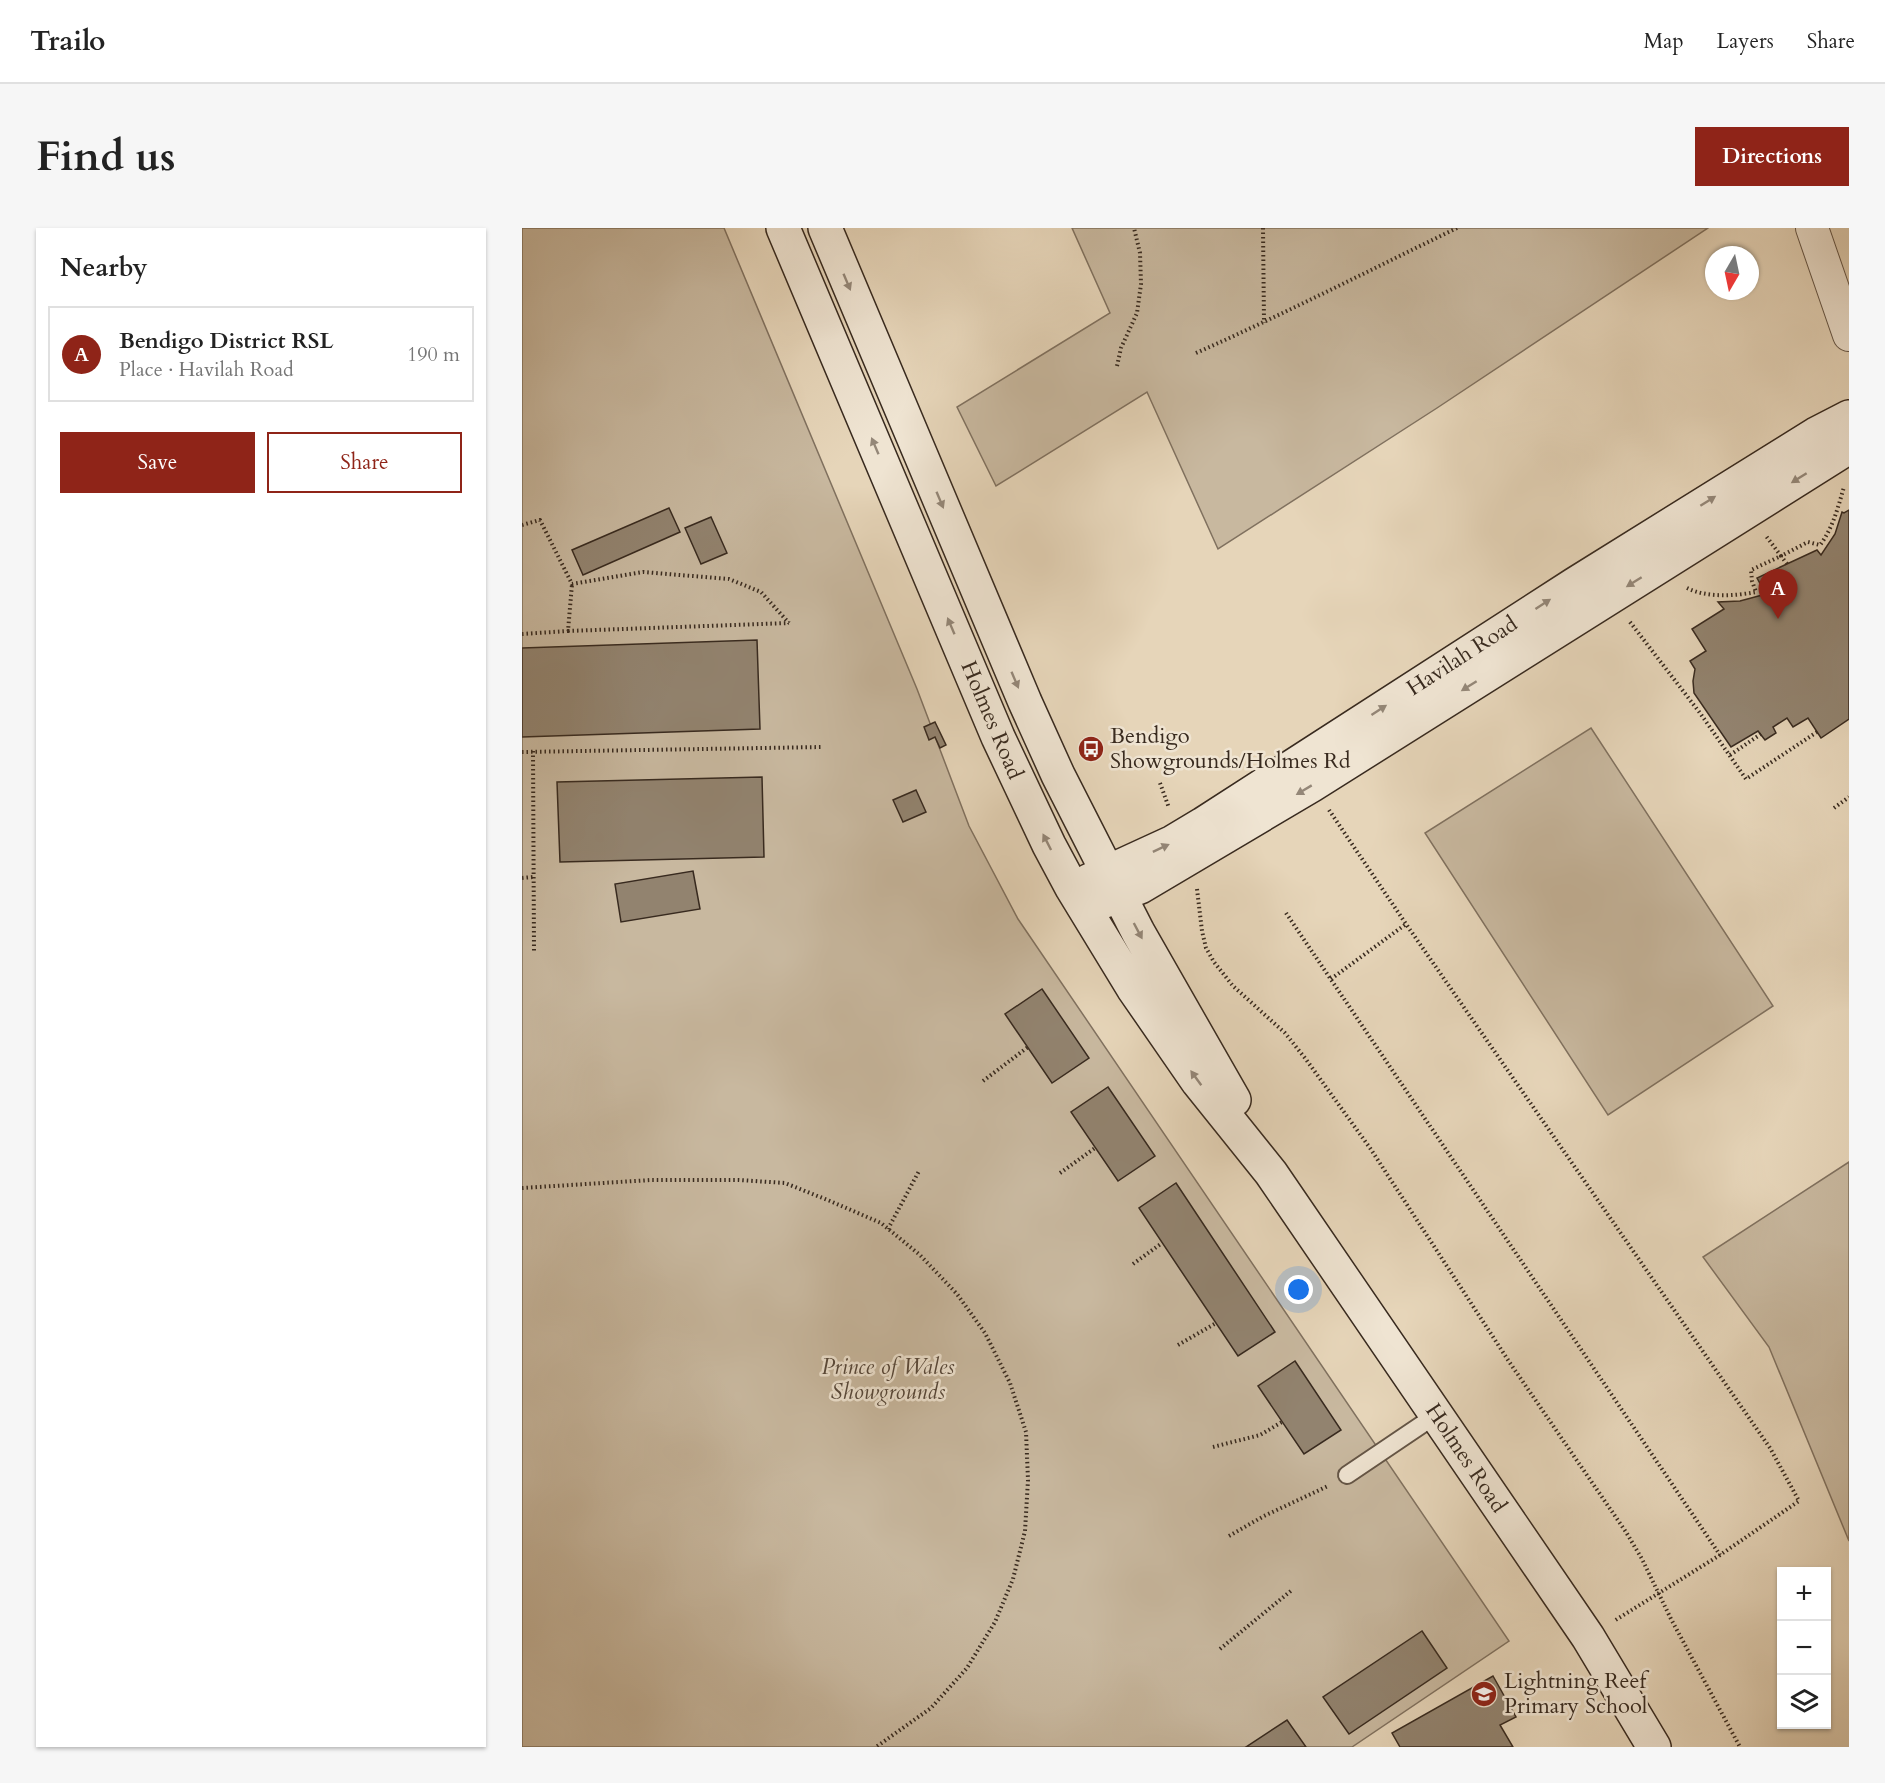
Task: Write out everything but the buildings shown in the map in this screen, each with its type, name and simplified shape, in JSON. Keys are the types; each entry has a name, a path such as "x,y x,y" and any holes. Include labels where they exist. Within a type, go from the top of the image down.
{"main road":[{"name":"Holmes Road","path":"783,228 998,737 1030,807 1078,898 1133,988 1198,1082 1271,1173 1588,1637 1654,1747"},
{"name":"Holmes Road","path":"825,228 1024,702 1058,775 1155,963 1231,1093 1271,1173"},
{"name":"Havilah Road","path":"1078,898 1114,884 1173,842 1575,584 1807,440 1849,417"},
{"name":"Havilah Road","path":"1114,884 1140,887 1312,785 1849,447"}],"street":[{"path":"1812,228 1849,336"}],"lane":[{"path":"1347,1475 1436,1415"}],"path":[{"path":"1117,366 1121,348 1137,313 1141,284 1140,253 1134,228"},
{"path":"1263,228 1264,323"},
{"path":"1196,353 1264,323 1457,228"},
{"path":"1687,588 1707,594 1756,592 1751,570 1808,542 1820,545 1834,520 1844,486"},
{"path":"522,525 540,520 572,584 568,631"},
{"path":"1766,536 1787,564"},
{"path":"522,634 789,622 760,592 729,579 642,572 572,584"},
{"path":"1630,621 1700,713 1746,779 1817,732"},
{"path":"1730,755 1761,734"},
{"path":"522,752 822,747"},
{"path":"533,752 534,952"},
{"path":"1160,783 1170,810"},
{"path":"1312,785 1770,1448 1799,1501 1720,1555 1588,1637"},
{"path":"1834,808 1849,797"},
{"path":"1189,858 1196,882 1206,948 1214,962 1233,986 1285,1033 1370,1149 1521,1381 1626,1533 1642,1559 1740,1747"},
{"path":"522,878 533,877"},
{"path":"1286,913 1720,1555"},
{"path":"1330,979 1406,924"},
{"path":"983,1082 1028,1047"},
{"path":"1060,1173 1095,1148"},
{"path":"888,1229 919,1171"},
{"path":"522,1188 651,1180 739,1180 785,1183 881,1223 920,1254 950,1286 985,1333 1010,1383 1026,1432 1028,1480 1025,1531 1013,1579 995,1623 967,1668 932,1708 876,1747"},
{"path":"1133,1264 1162,1243"},
{"path":"1178,1345 1216,1323"},
{"path":"1213,1447 1260,1435 1282,1422"},
{"path":"1229,1536 1347,1475"},
{"path":"1220,1649 1292,1590"}],"green space":[{"name":"Prince of Wales Showgrounds","path":"522,228 724,228 917,689 969,826 1018,919 1509,1641 1352,1747 522,1747"},
{"path":"1072,228 1708,228 1437,408 1218,549 1147,392 996,486 957,407 1110,313"},
{"path":"1591,728 1773,1006 1608,1115 1425,833"},
{"path":"1849,1162 1849,1541 1769,1347 1703,1257"}],"place":[{"name":"Bendigo District RSL","path":"1778,619"},
{"name":"Bendigo Showgrounds/Holmes Rd","path":"1091,749"},
{"name":"Lightning Reef Primary School","path":"1484,1694"}]}
